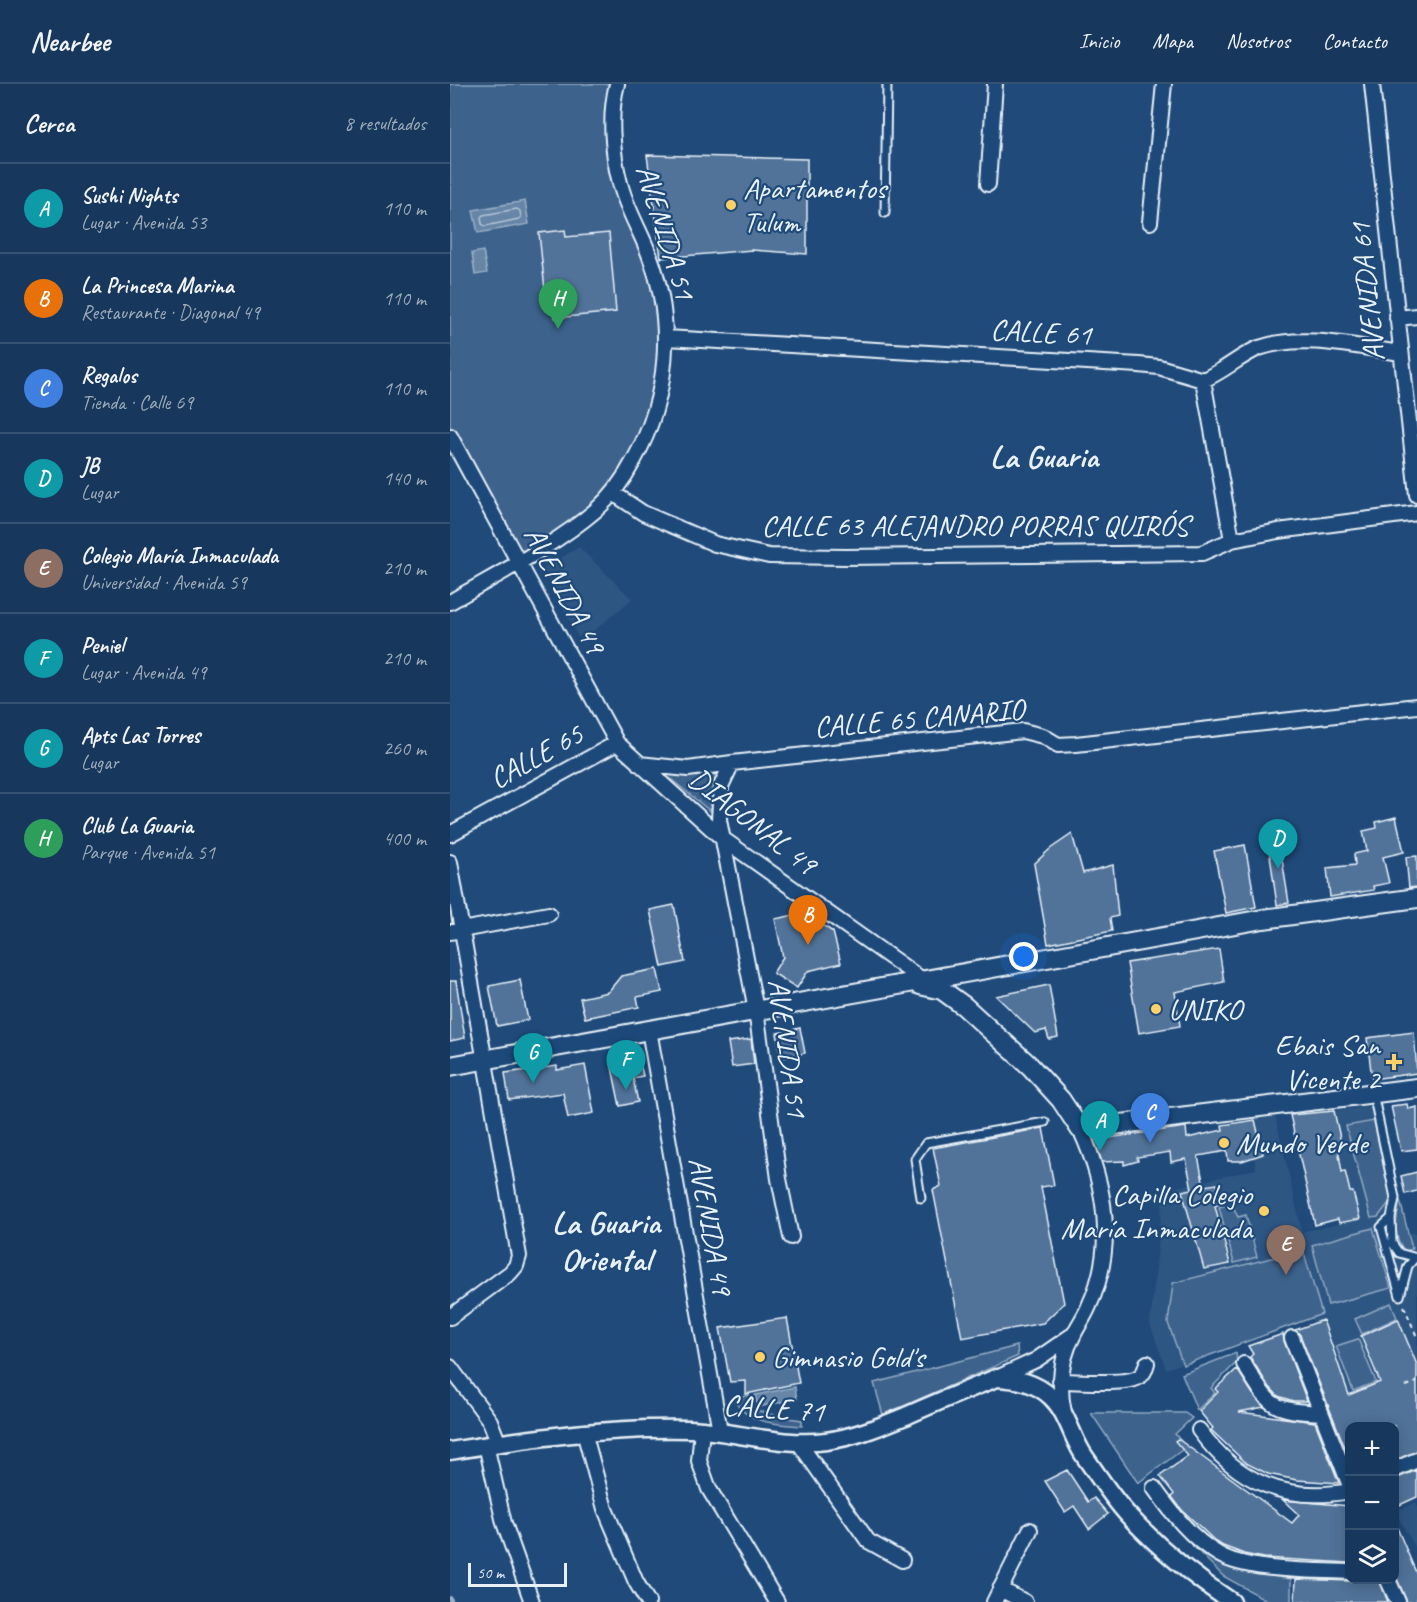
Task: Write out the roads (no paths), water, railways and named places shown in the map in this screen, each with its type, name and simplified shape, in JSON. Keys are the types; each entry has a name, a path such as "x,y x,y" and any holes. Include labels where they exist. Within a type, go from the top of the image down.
{"main road":[{"path":"450,1066 1263,919 1417,898"},
{"path":"964,1006 958,998 956,987 961,980 974,972"},
{"path":"904,984 930,986 942,990 964,1006 1030,1066 1061,1100 1080,1129 1417,1088"}],"street":[{"name":"AVENIDA 51","path":"450,602 519,562 597,510 614,493 644,442 655,412 663,378 666,338 656,274 620,184 614,153 613,115 617,84"},
{"path":"988,184 995,84"},
{"path":"1150,222 1164,84"},
{"name":"AVENIDA 61","path":"1372,84 1417,495"},
{"path":"1397,318 1417,316"},
{"name":"CALLE 61","path":"666,338 1139,364 1159,367 1203,380"},
{"path":"1233,540 1203,380 1257,349 1280,343 1309,341 1401,353"},
{"name":"AVENIDA 49","path":"450,436 617,743 639,764"},
{"name":"CALLE 63 ALEJANDRO PORRAS QUIRÓS","path":"614,493 643,513 715,544 769,556 1202,553 1233,540 1278,531 1417,513"},
{"name":"CALLE 65 CANARIO","path":"639,764 688,769 1023,731 1043,736 1058,745 1076,744 1417,705"},
{"name":"CALLE 65","path":"450,834 617,743"},
{"name":"AVENIDA 51","path":"732,763 721,786 719,820 756,1010 779,1179 791,1237"},
{"name":"DIAGONAL 49","path":"639,764 723,839 924,981"},
{"path":"450,862 456,931 484,1060 519,1256 516,1266 510,1273 450,1317"},
{"path":"456,931 549,914"},
{"name":"AVENIDA 49","path":"649,1030 720,1431"},
{"path":"1064,1415 1060,1381 1062,1365 1073,1335 1090,1306 1101,1274 1106,1241 1100,1180 1092,1154 1080,1129"},
{"name":"CALLE 71","path":"450,1450 584,1432 634,1429 720,1431 799,1443 825,1442 849,1437 996,1378 1036,1360 1073,1335"},
{"path":"1292,1338 1345,1476"},
{"path":"1060,1381 1125,1381 1136,1378 1144,1372 1147,1363"},
{"path":"1244,1364 1265,1398 1275,1406 1291,1411 1321,1413"},
{"path":"450,1367 490,1420 504,1522 532,1602"},
{"path":"996,1378 1017,1379 1036,1386 1053,1398 1064,1415 1078,1447 1128,1515 1169,1554 1209,1587 1232,1602"},
{"path":"702,1430 699,1461 709,1489 777,1602"},
{"path":"1199,1430 1227,1463 1245,1476 1265,1485 1286,1492 1308,1495 1330,1494 1345,1490"},
{"path":"584,1432 605,1509 636,1582 648,1602"},
{"path":"799,1443 868,1541 902,1560"},
{"path":"1399,1468 1417,1460"},
{"path":"1154,1488 1177,1520 1219,1555 1247,1564 1274,1569 1345,1572"},
{"path":"1025,1602 997,1596 1030,1530"},
{"path":"1390,1584 1398,1602"}],"lane":[{"path":"885,213 887,84"},
{"path":"1373,1093 1395,1198 1391,1218 1392,1243 1399,1253 1415,1258 1408,1266 1400,1296 1381,1227 1391,1218"},
{"path":"921,1198 915,1159 926,1143 1045,1122"}],"water":[{"path":"525,201 529,224 478,233 473,210"},
{"path":"483,251 487,273 475,275 472,253"},
{"path":"795,1387 797,1399 758,1407 755,1395"}],"waterway":[{"path":"450,1598 452,1602"}],"place":[{"name":"Apartamentos Tulum","path":"731,205"},
{"name":"Club La Guaria","path":"558,329"},
{"name":"JB","path":"1278,869"},
{"name":"La Princesa Marina","path":"808,945"},
{"name":"UNIKO","path":"1156,1009"},
{"name":"Ebais San Vicente 2","path":"1394,1062"},
{"name":"Apts Las Torres","path":"533,1083"},
{"name":"Peniel","path":"626,1090"},
{"name":"Regalos","path":"1150,1143"},
{"name":"Mundo Verde","path":"1224,1143"},
{"name":"Sushi Nights","path":"1100,1151"},
{"name":"Capilla Colegio María Inmaculada","path":"1264,1211"},
{"name":"Colegio María Inmaculada","path":"1286,1275"},
{"name":"Gimnasio Gold's","path":"760,1357"}],"district":[{"name":"La Guaria","path":"1044,456"},
{"name":"La Guaria Oriental","path":"606,1240"}]}
